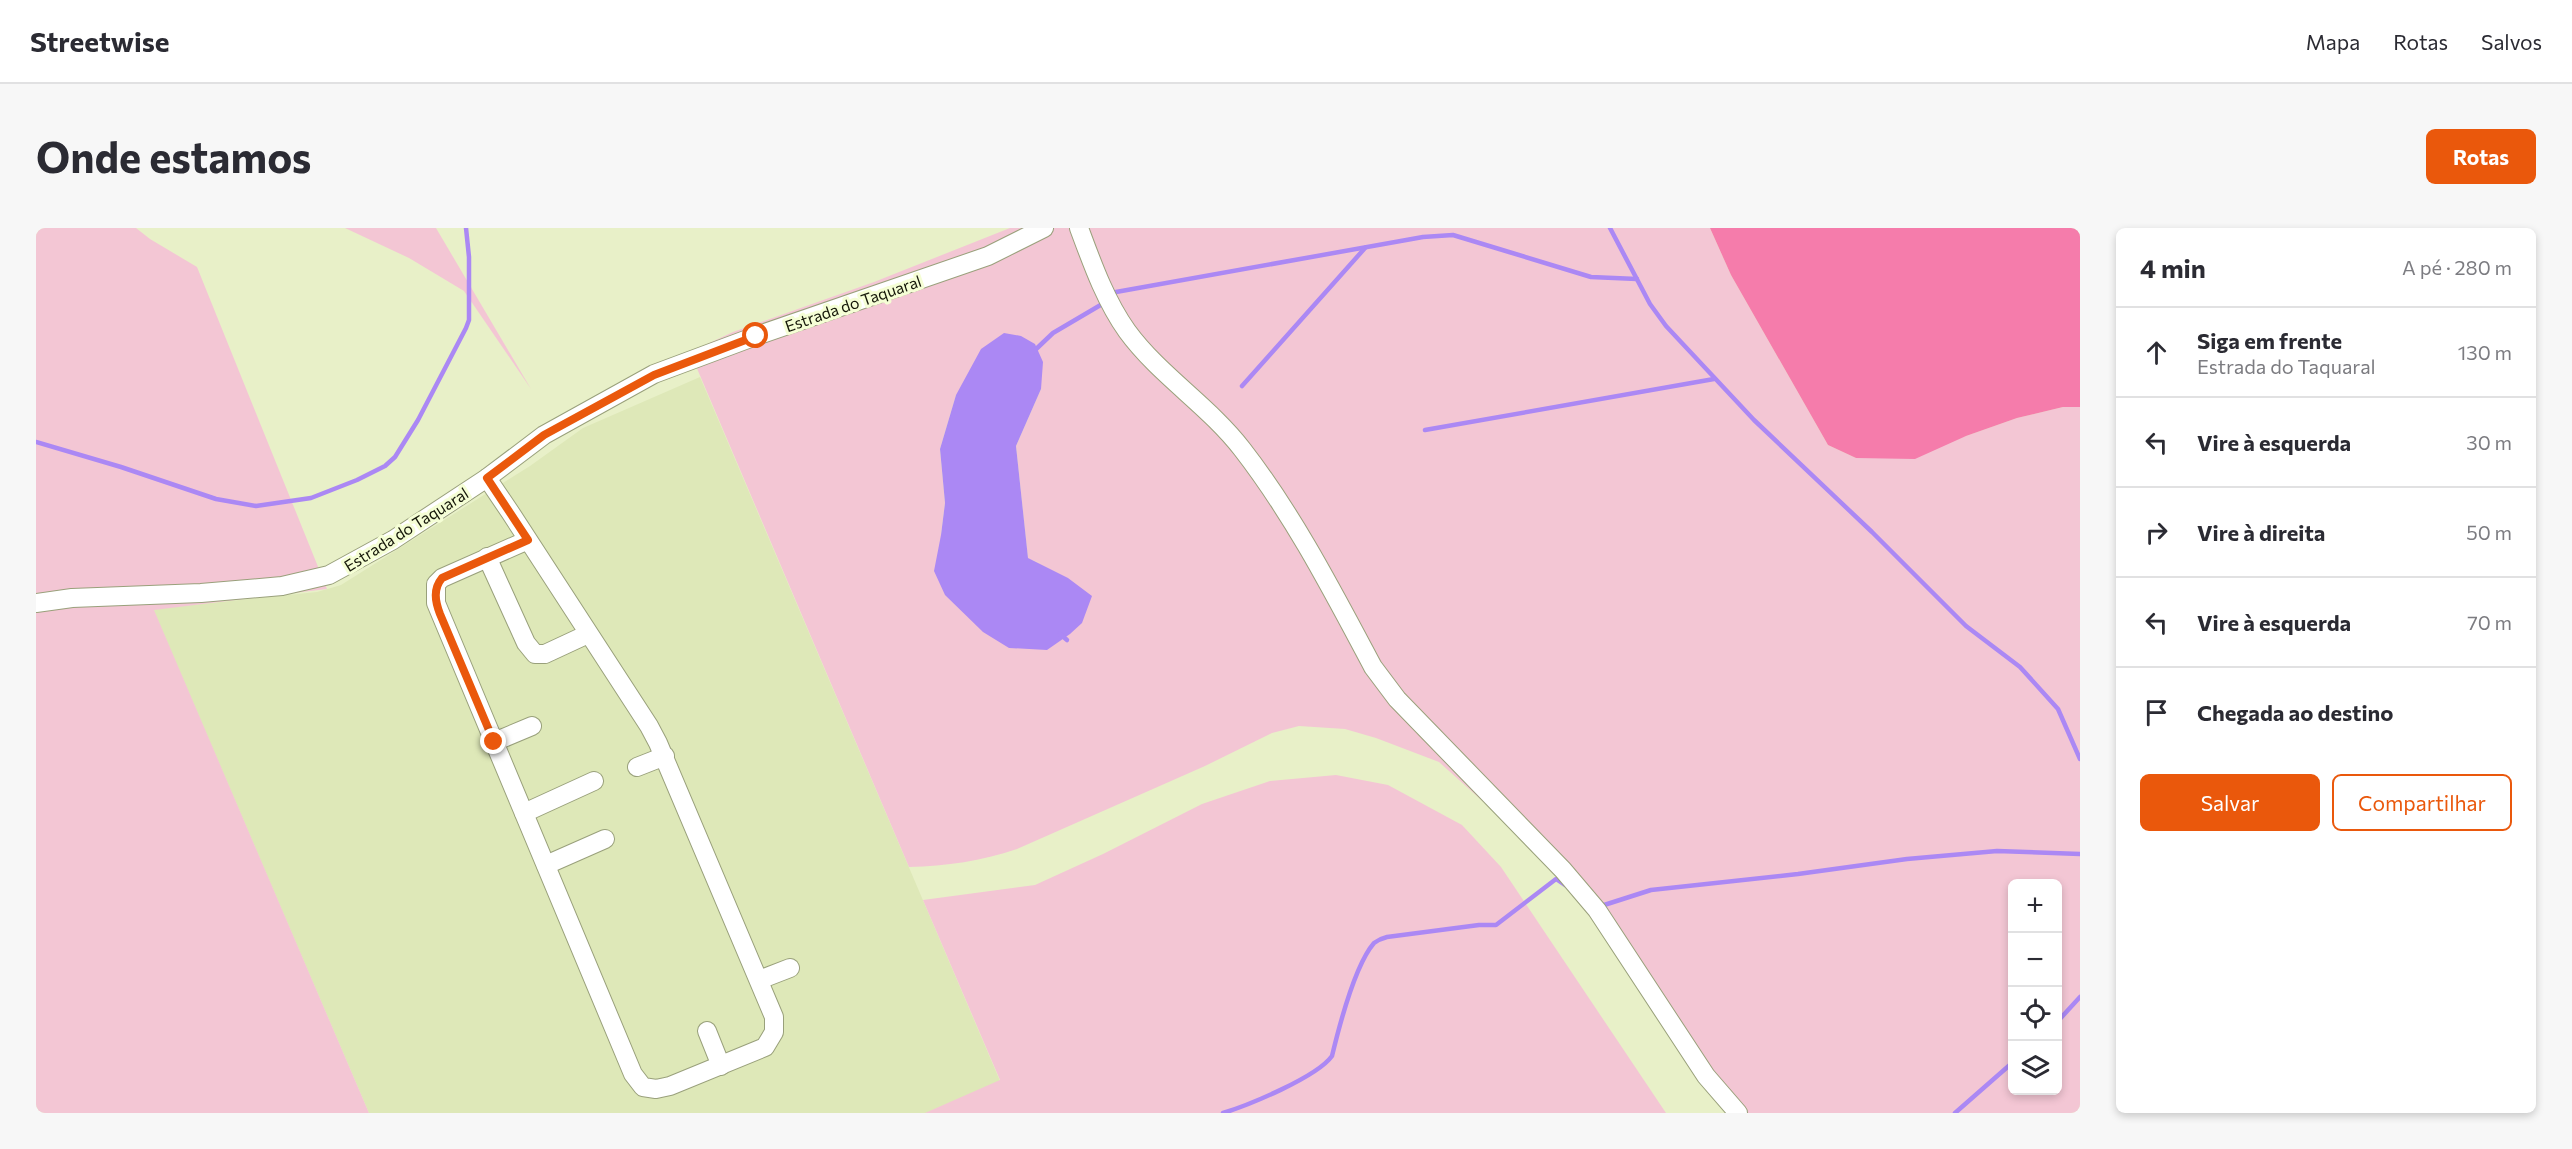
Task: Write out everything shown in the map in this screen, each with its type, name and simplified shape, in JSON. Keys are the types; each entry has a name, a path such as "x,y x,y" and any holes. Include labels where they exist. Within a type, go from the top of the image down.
{"street":[{"name":"Estrada do Taquaral","path":"36,603 72,598 201,593 282,586 329,576 375,551 487,478 544,435 654,375 756,336 978,259 1044,228"},
{"path":"1079,228 1110,304 1128,332 1240,446 1261,474 1311,553 1373,668 1397,699 1563,870 1597,910 1701,1068 1738,1113"},
{"path":"487,478 528,540 588,634 649,726 665,756 774,1017 772,1039 760,1051 663,1088 649,1089 637,1082 440,614 435,593 436,584 442,578 528,540"},
{"path":"487,557 526,643 534,654 545,654 588,634"},
{"path":"494,742 532,726"},
{"path":"637,767 665,756"},
{"path":"524,813 594,781"},
{"path":"546,865 605,840"},
{"path":"759,980 790,968"},
{"path":"707,1031 722,1066"}],"shaded area":[{"path":"36,228 136,228 197,267 327,589 154,610 369,1113 36,1113"},
{"path":"345,228 436,228 531,389 464,291 409,258"},
{"path":"1010,228 1710,228 1731,275 1828,445 1856,458 1966,436 2017,418 2063,407 2080,407 2080,1113 1728,1113 1609,941 1537,850 1439,762 1345,729 1299,726 1272,733 1205,766 1017,849 964,862 909,867 690,352 733,332 874,282","holes":["1041,389 1016,446 1028,559 1044,564 941,535 945,503 940,449 956,395"]},
{"path":"1710,228 2080,228 2080,407 2063,407 2017,418 1966,436 1915,459 1856,458 1828,445 1731,275"},
{"path":"1004,333 1021,336 1035,344 1043,362 1041,389 1016,446 1028,558 1068,578 1092,596 1082,623 1047,650 1009,648 983,632 945,595 934,571 945,503 940,449 956,395 981,349"},
{"path":"700,377 1000,1081 926,1113 369,1113 153,609 317,592 341,585 530,466 583,428"},
{"path":"1336,775 1388,785 1462,825 1501,867 1666,1113 925,1113 1000,1080 923,900 1035,885 1202,804 1270,781"}],"waterway":[{"path":"36,442 121,467 216,499 256,506 311,498 357,480 385,466 395,457 418,420 466,328 469,320 469,257 466,228"},
{"path":"1610,228 1650,304 1666,326 1754,420 1872,532 1966,626 2020,667 2058,709 2080,759"},
{"path":"1113,295 1116,292 1423,237 1453,235 1591,277 1637,279"},
{"path":"1242,386 1365,248"},
{"path":"1033,352 1053,333 1104,303"},
{"path":"1425,430 1714,379"},
{"path":"1060,634 1067,640"},
{"path":"1601,906 1651,890 1907,859 1997,851 2080,854"},
{"path":"1223,1113 1249,1104 1298,1081 1312,1073 1332,1056 1354,981 1374,943 1387,937 1479,925 1496,925 1556,879 1565,885"},
{"path":"2062,1017 2080,997"},
{"path":"1955,1113 2008,1067"}],"route":[{"path":"494,742 440,614 435,593 436,584 442,578 528,540 487,478 544,435 654,375 756,336"}]}
